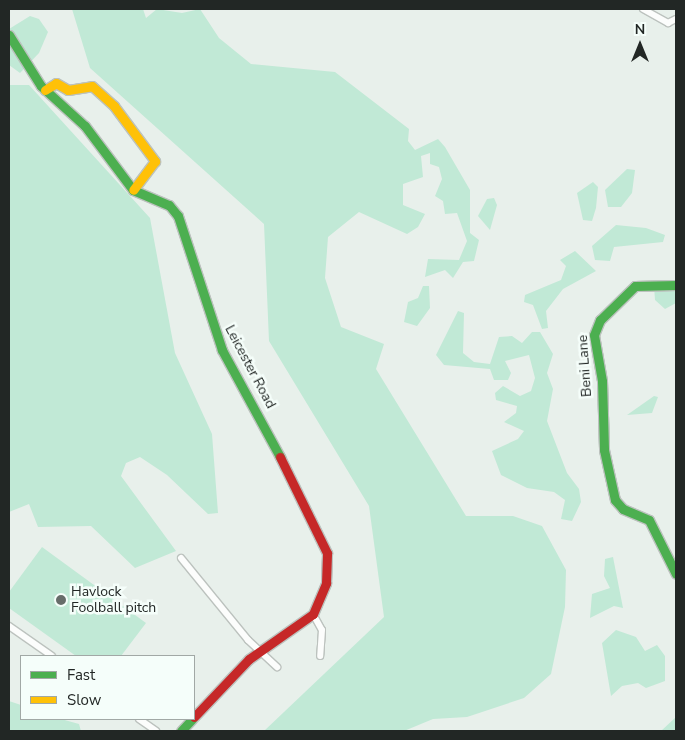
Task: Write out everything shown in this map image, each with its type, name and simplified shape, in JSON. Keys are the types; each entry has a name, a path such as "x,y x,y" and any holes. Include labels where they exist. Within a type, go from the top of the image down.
{"street":[{"path":"643,9 668,23 676,19"},
{"name":"Leicester Road","path":"9,35 45,90 85,126 133,190 169,206 178,216 222,350 248,392 326,549 326,583 313,614"},
{"path":"45,90 56,82 68,90 92,86 114,106 155,161 133,190"},
{"name":"Beni Lane","path":"676,285 635,286 595,328 602,380 602,431 616,500 620,508 652,523 676,574"},
{"path":"181,558 258,651 278,667"},
{"path":"195,716 258,651 313,614 322,630 320,656"},
{"path":"9,626 51,655"},
{"path":"140,720 156,731"},
{"path":"181,731 191,720"}],"green space":[{"path":"72,9 143,9 146,18 157,9 182,13 200,9 219,38 251,64 335,72 409,129 408,141 415,150 438,139 445,147 470,190 470,233 479,240 474,261 463,262 453,278 445,270 425,277 428,259 459,260 467,241 457,213 445,214 443,201 435,196 442,179 439,167 430,164 430,153 421,156 423,177 403,184 403,205 425,214 418,227 407,234 359,212 328,237 325,278 341,327 384,344 376,369 466,516 513,516 542,526 566,570 565,607 551,674 524,698 467,717 433,719 404,731 264,731 384,617 369,506 269,341 264,224 90,68"},
{"path":"30,16 39,19 48,32 39,53 20,73 9,65 9,29"},
{"path":"9,85 29,85 150,218 175,353 212,434 218,513 208,514 167,475 140,457 126,463 121,476 176,551 135,568 91,526 38,527 29,504 9,512"},
{"path":"627,169 635,170 632,193 621,207 608,207 605,190"},
{"path":"593,182 598,187 596,208 592,221 583,220 577,193"},
{"path":"494,198 497,205 490,230 478,216 487,199"},
{"path":"616,225 646,228 665,235 663,242 614,247 610,261 595,260 592,246"},
{"path":"575,251 596,271 563,289 546,311 548,328 542,329 533,305 524,302 525,295 561,280 566,266 560,260"},
{"path":"676,285 676,303 665,309 655,300 654,286"},
{"path":"423,286 429,286 430,308 417,326 404,322 408,302 418,298"},
{"path":"458,311 464,313 463,353 474,362 490,364 499,337 512,336 522,343 532,332 540,332 553,354 547,373 553,389 547,421 567,473 579,489 581,502 572,521 561,519 565,500 554,492 527,488 501,475 492,451 518,439 524,431 504,422 516,413 517,406 496,400 495,393 503,386 520,396 531,391 535,378 529,355 505,361 511,373 508,380 494,380 490,369 444,365 436,355"},
{"path":"654,396 658,397 652,413 627,415"},
{"name":"Havlock Foolball pitch","path":"42,547 146,623 122,655 75,655 9,608 9,592"},
{"path":"613,557 623,608 614,606 590,618 592,594 610,588 604,576 605,559"},
{"path":"616,630 636,637 645,651 657,645 665,656 665,681 646,688 638,683 622,686 611,696 602,643"},
{"path":"9,701 20,705 20,720 65,720 79,724 81,731 9,731"},
{"path":"676,717 676,731 661,731"}],"traffic: fast":[{"path":"9,35 41,86 85,126 133,190 169,205 178,216 222,350 280,457"},
{"path":"676,285 635,286 600,320 594,335 602,381 604,450 615,500 623,509 649,520 676,574"},
{"path":"181,731 191,720"}],"traffic: slow":[{"path":"45,90 56,83 68,90 92,86 114,106 155,161 133,190"}],"traffic: jam":[{"path":"195,716 249,659 313,614 326,583 327,553 280,457"}],"place":[{"name":"Havlock Foolball pitch","path":"61,600"}]}
